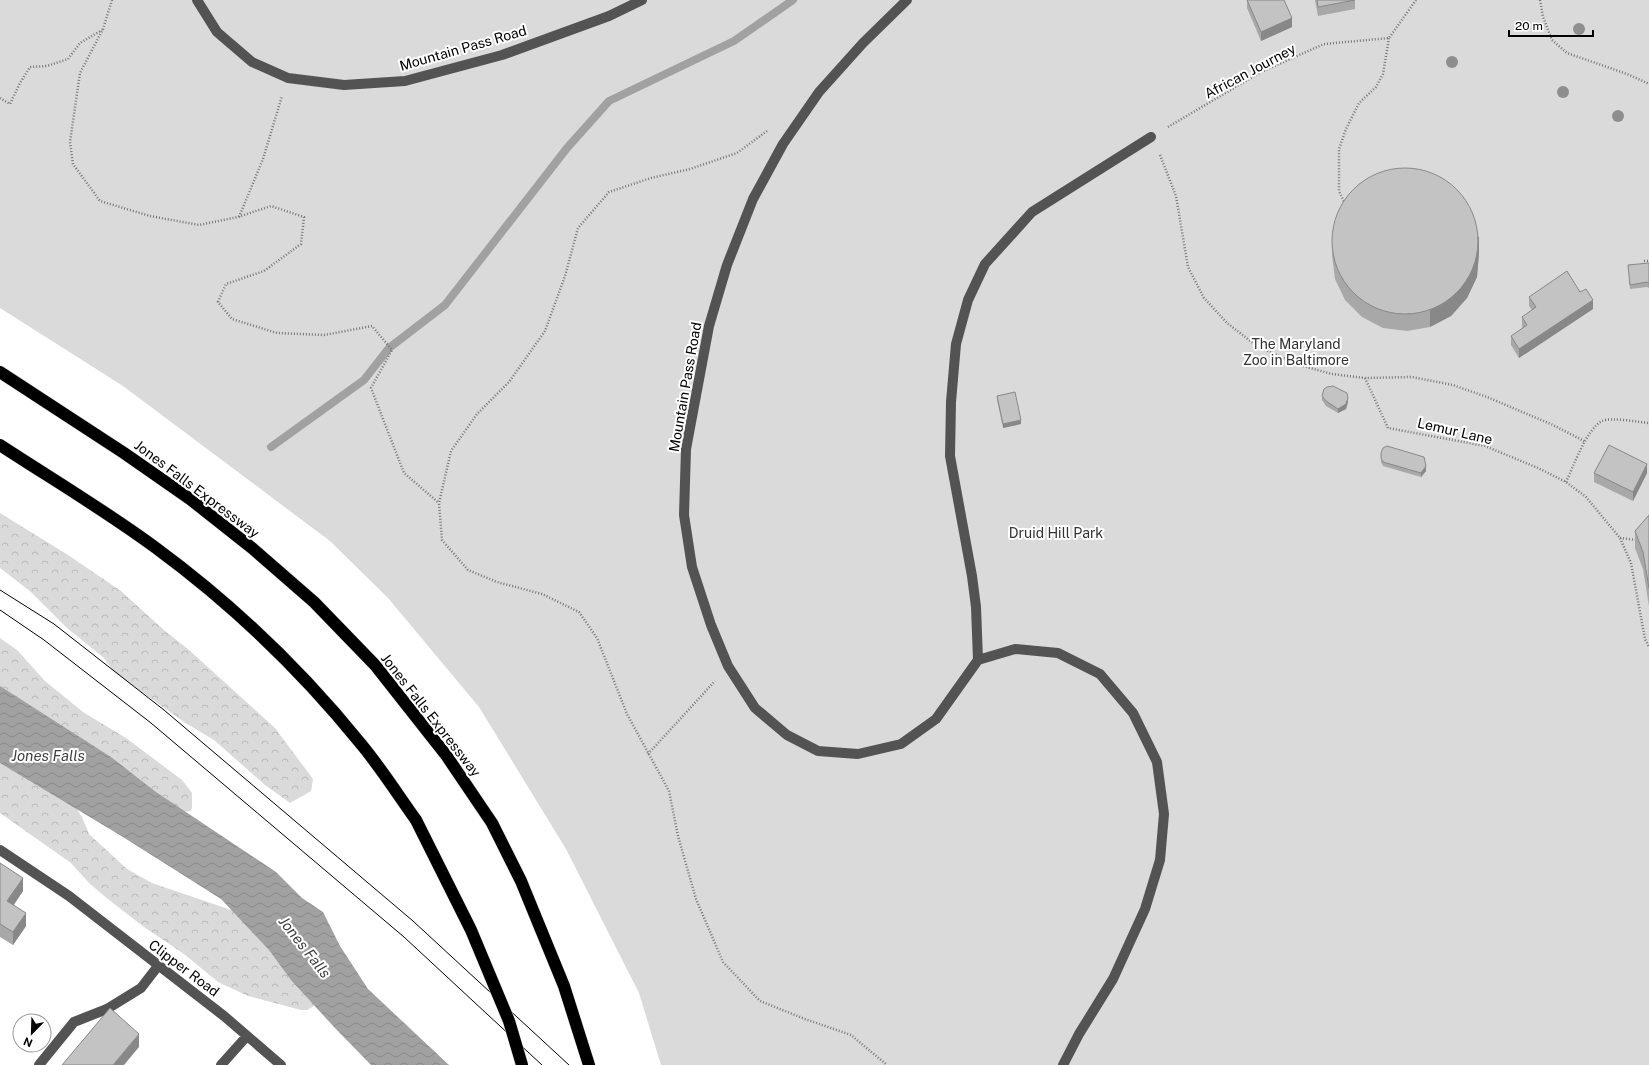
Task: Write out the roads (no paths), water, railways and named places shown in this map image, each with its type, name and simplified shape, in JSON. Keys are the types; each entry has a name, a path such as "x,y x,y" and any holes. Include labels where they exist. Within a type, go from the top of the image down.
{"highway":[{"name":"Jones Falls Expressway","path":"0,372 124,453 190,499 252,548 314,602 375,665 446,755 492,823 521,881 564,986 589,1065"},
{"path":"0,445 156,548 214,594 274,649 327,705 362,745 416,820 480,950 509,1021 522,1065"}],"street":[{"name":"Mountain Pass Road","path":"197,0 217,32 252,62 288,78 344,85 405,81 502,55 609,16 642,0"},
{"name":"Mountain Pass Road","path":"907,0 863,43 819,92 783,144 753,199 727,266 709,326 686,449 684,515 692,567 711,625 728,666 755,708 787,735 818,751 858,754 901,744 936,719 978,660"},
{"path":"1063,1065 1079,1034 1113,979 1145,909 1160,860 1164,814 1157,762 1133,713 1100,674 1058,653 1015,649 978,660 976,607 972,576 950,456 951,402 956,344 968,300 985,264 1032,212 1151,137"},
{"name":"Clipper Road","path":"0,850 69,896 224,1016 281,1065"},
{"path":"39,1065 74,1022 107,1009 141,988 158,966"},
{"path":"221,1065 247,1036"}],"water":[{"name":"Jones Falls","path":"0,686 111,757 156,792 276,872 302,898 323,912 340,946 368,989 449,1065 371,1065 291,980 269,950 221,899 123,837 0,763"}],"waterway":[{"path":"271,447 364,380 389,348 445,305 567,148 609,101 734,41 793,0"}],"tram line":[{"path":"0,590 54,624 164,710 413,921 569,1065"},
{"path":"0,610 44,640 151,723 404,937 542,1065"}],"park label":[{"name":"The Maryland Zoo in Baltimore","path":"1296,352"},
{"name":"Druid Hill Park","path":"1056,533"}]}
